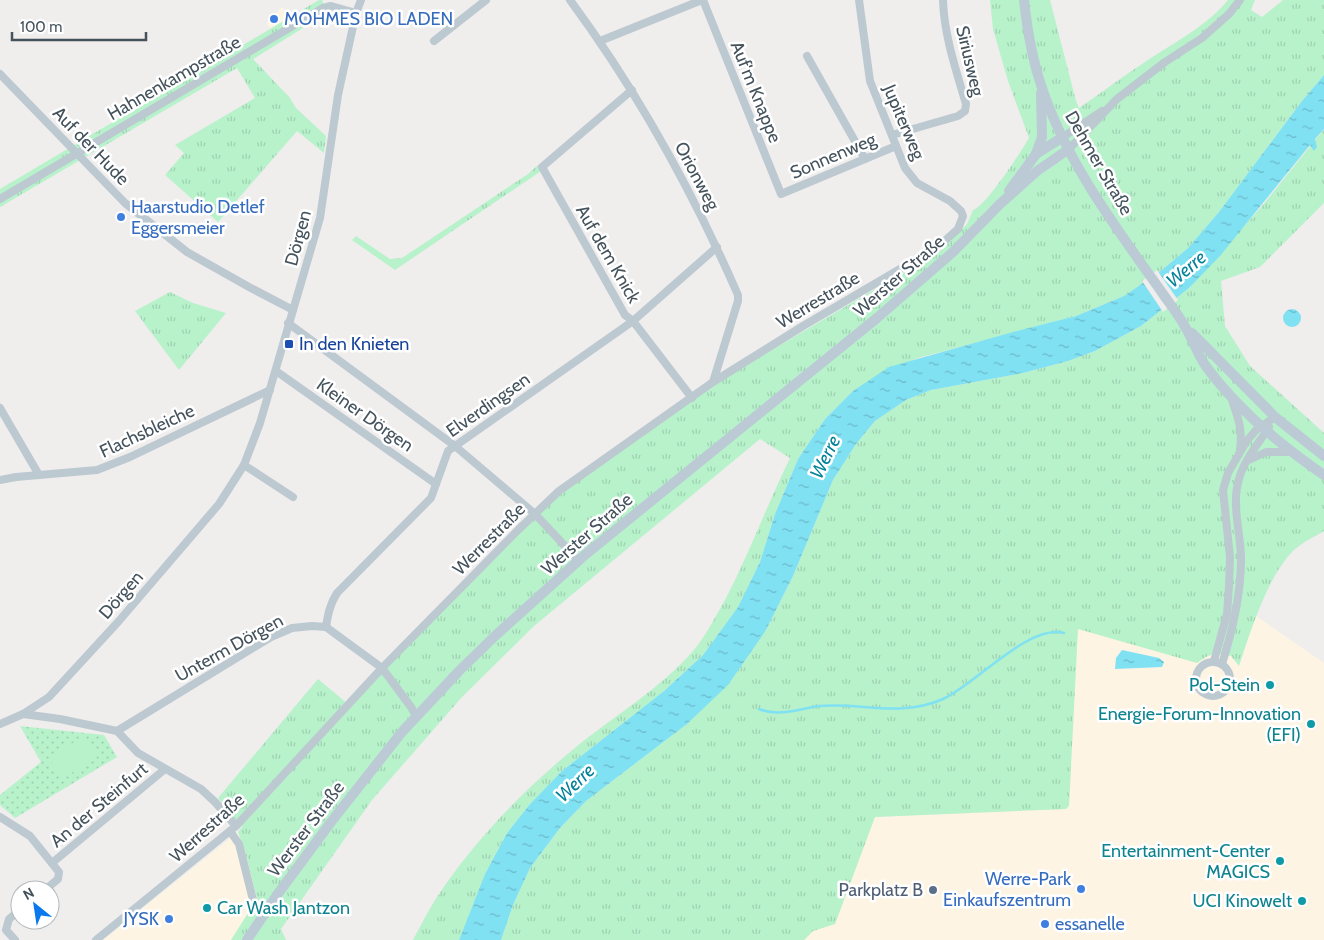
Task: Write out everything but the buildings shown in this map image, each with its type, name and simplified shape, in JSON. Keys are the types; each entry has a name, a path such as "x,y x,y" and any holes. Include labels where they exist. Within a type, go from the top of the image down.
{"main road":[{"name":"Dehmer Straße","path":"1024,0 1031,45 1041,84 1069,149 1110,216 1184,325 1200,358 1231,396 1264,429 1324,475"},
{"path":"1036,154 1042,137 1041,84"},
{"name":"Werster Straße","path":"1000,204 1036,154 1063,137"},
{"name":"Werster Straße","path":"248,940 265,913 331,822 416,716 495,636 579,561 670,484 877,318 953,252 1000,204 1037,171 1069,149"},
{"name":"Dehmer Straße","path":"1184,325 1275,417 1324,456"}],"street":[{"path":"356,13 361,0"},
{"path":"434,41 486,0"},
{"name":"Orionweg","path":"570,0 632,90 677,169 717,246 738,295 738,301 713,382"},
{"name":"Auf'm Knappe","path":"600,41 691,2 703,0 781,194"},
{"name":"Jupiterweg","path":"859,0 870,81 905,168 917,183 950,201 961,211 963,221 958,229"},
{"name":"Siriusweg","path":"892,135 958,116 965,111 966,104 949,42 943,0"},
{"path":"1063,137 1112,104 1165,62 1215,28 1240,0"},
{"name":"Hahnenkampstraße","path":"0,199 76,152 330,3 356,13"},
{"name":"Dörgen","path":"0,724 23,714 49,697 118,622 220,504 244,465 260,423 276,371 320,218 338,95 356,13"},
{"path":"806,56 865,159"},
{"name":"Auf der Hude","path":"0,74 125,203 187,252 249,288 293,310"},
{"name":"Auf dem Knick","path":"632,90 542,167 625,315 633,321 692,398"},
{"path":"1069,149 1112,104"},
{"name":"Sonnenweg","path":"781,194 896,146"},
{"name":"Werrestraße","path":"96,940 233,829 382,668 559,491 713,382 811,321 938,246 958,229"},
{"name":"Elverdingsen","path":"326,627 332,601 337,593 431,498 448,452 454,446 633,321 717,246"},
{"path":"288,324 454,446 535,514 579,561"},
{"name":"Kleiner Dörgen","path":"276,371 436,484"},
{"name":"Flachsbleiche","path":"0,480 97,470 130,457 270,390"},
{"path":"1231,396 1241,426 1240,452"},
{"path":"0,408 39,475"},
{"path":"1222,664 1236,616 1240,588 1241,557 1236,495 1238,480 1264,429 1275,417"},
{"path":"1214,661 1227,614 1229,586 1230,558 1224,490 1228,473 1240,452 1251,436 1264,429"},
{"path":"1248,461 1266,452 1292,452"},
{"path":"244,465 293,498"},
{"path":"326,627 382,668 416,716"},
{"name":"Unterm Dörgen","path":"117,731 272,637 292,628 326,627"},
{"path":"1214,661 1222,664 1228,670 1231,679 1228,687 1222,694 1214,696 1206,695 1200,691 1196,685 1195,677 1201,665 1214,661"},
{"path":"23,714 60,719 117,731 138,753 201,789 233,829 239,844 253,900 256,907 265,913"},
{"name":"An der Steinfurt","path":"52,863 165,769"},
{"name":"An der Steinfurt","path":"0,817 30,836 60,872 57,880"},
{"path":"10,918 6,930 14,940"}],"shaded area":[{"path":"282,7 291,18 271,29 266,23"},
{"path":"1256,616 1324,663 1324,940 804,940 813,931 835,924 875,817 1066,809 1069,805 1077,629 1210,654 1218,653 1231,656 1239,665"},
{"path":"238,832 245,851 257,899 231,940 103,940"}],"green space":[{"path":"319,0 322,0 326,9 301,24 303,28 253,59 290,98 296,108 326,136 324,153 297,131 218,222 165,175 184,153 175,145 255,98 237,68 0,207 0,189"},
{"path":"990,0 1050,0 1079,108 1137,67 1189,34 1210,18 1228,0 1255,0 1251,10 1262,17 1283,0 1324,0 1324,75 1302,101 1219,212 1188,248 1162,270 1124,296 1076,316 918,358 853,391 825,419 798,459 775,514 760,562 738,607 703,655 664,691 562,771 530,804 507,833 485,874 459,940 413,940 432,905 465,858 518,799 556,764 666,678 698,645 734,583 790,458 760,439 534,626 462,697 372,800 281,929 286,940 231,940 257,899 245,851 238,832 242,827 218,798 318,679 348,704 559,492 721,380 943,249 967,224 973,210 994,189 1029,138 1008,81 993,29"},
{"path":"1324,129 1324,203 1260,267 1221,281 1225,326 1250,366 1324,433 1324,531 1294,550 1276,574 1261,605 1239,666 1231,656 1213,654 1197,663 1078,629 1069,806 1066,809 875,817 835,924 813,931 804,940 501,940 513,905 530,868 560,828 586,801 687,724 766,630 793,576 833,480 856,444 875,421 906,400 931,390 1023,373 1068,361 1095,351 1141,326 1189,288 1262,206"},
{"path":"538,165 541,171 395,270 352,240 356,236 390,259 402,258 528,174"},
{"path":"170,292 193,303 226,313 179,370 135,311"},
{"path":"20,726 104,735 117,757 15,818 0,805 0,795 41,762"},
{"path":"84,736 97,758 61,779 49,758"}],"water":[{"name":"Werre","path":"1324,75 1324,129 1315,139 1317,147 1314,151 1310,145 1220,256 1189,288 1141,326 1095,351 1068,361 1023,373 931,390 906,400 875,421 856,444 833,480 793,576 766,630 728,685 687,724 586,801 560,828 530,868 513,905 501,940 459,940 485,874 507,833 530,804 562,771 664,691 703,655 738,607 760,562 775,514 798,459 825,419 853,391 889,367 1076,316 1124,296 1162,270 1188,248 1219,212 1302,101"},
{"path":"1288,309 1296,309 1301,314 1299,325 1288,327 1283,322 1283,314"},
{"path":"1122,650 1159,658 1164,662 1162,667 1115,669 1116,658"}],"pier":[{"path":"1157,270 1178,300 1163,312 1142,281"}],"waterway":[{"path":"759,709 782,712 835,705 896,709 927,705 943,699 956,691 1002,657 1035,637 1050,633 1064,633"}],"place":[{"name":"MOHMES BIO LADEN","path":"274,19"},
{"name":"Haarstudio Detlef Eggersmeier","path":"121,217"},
{"name":"In den Knieten","path":"289,344"},
{"name":"Pol-Stein","path":"1270,685"},
{"name":"Energie-Forum-Innovation (EFI)","path":"1311,724"},
{"name":"Entertainment-Center MAGICS","path":"1280,861"},
{"name":"Werre-Park Einkaufszentrum","path":"1081,889"},
{"name":"Parkplatz B","path":"933,890"},
{"name":"UCI Kinowelt","path":"1302,901"},
{"name":"Car Wash Jantzon","path":"207,908"},
{"name":"JYSK","path":"169,919"},
{"name":"essanelle","path":"1045,924"}]}
